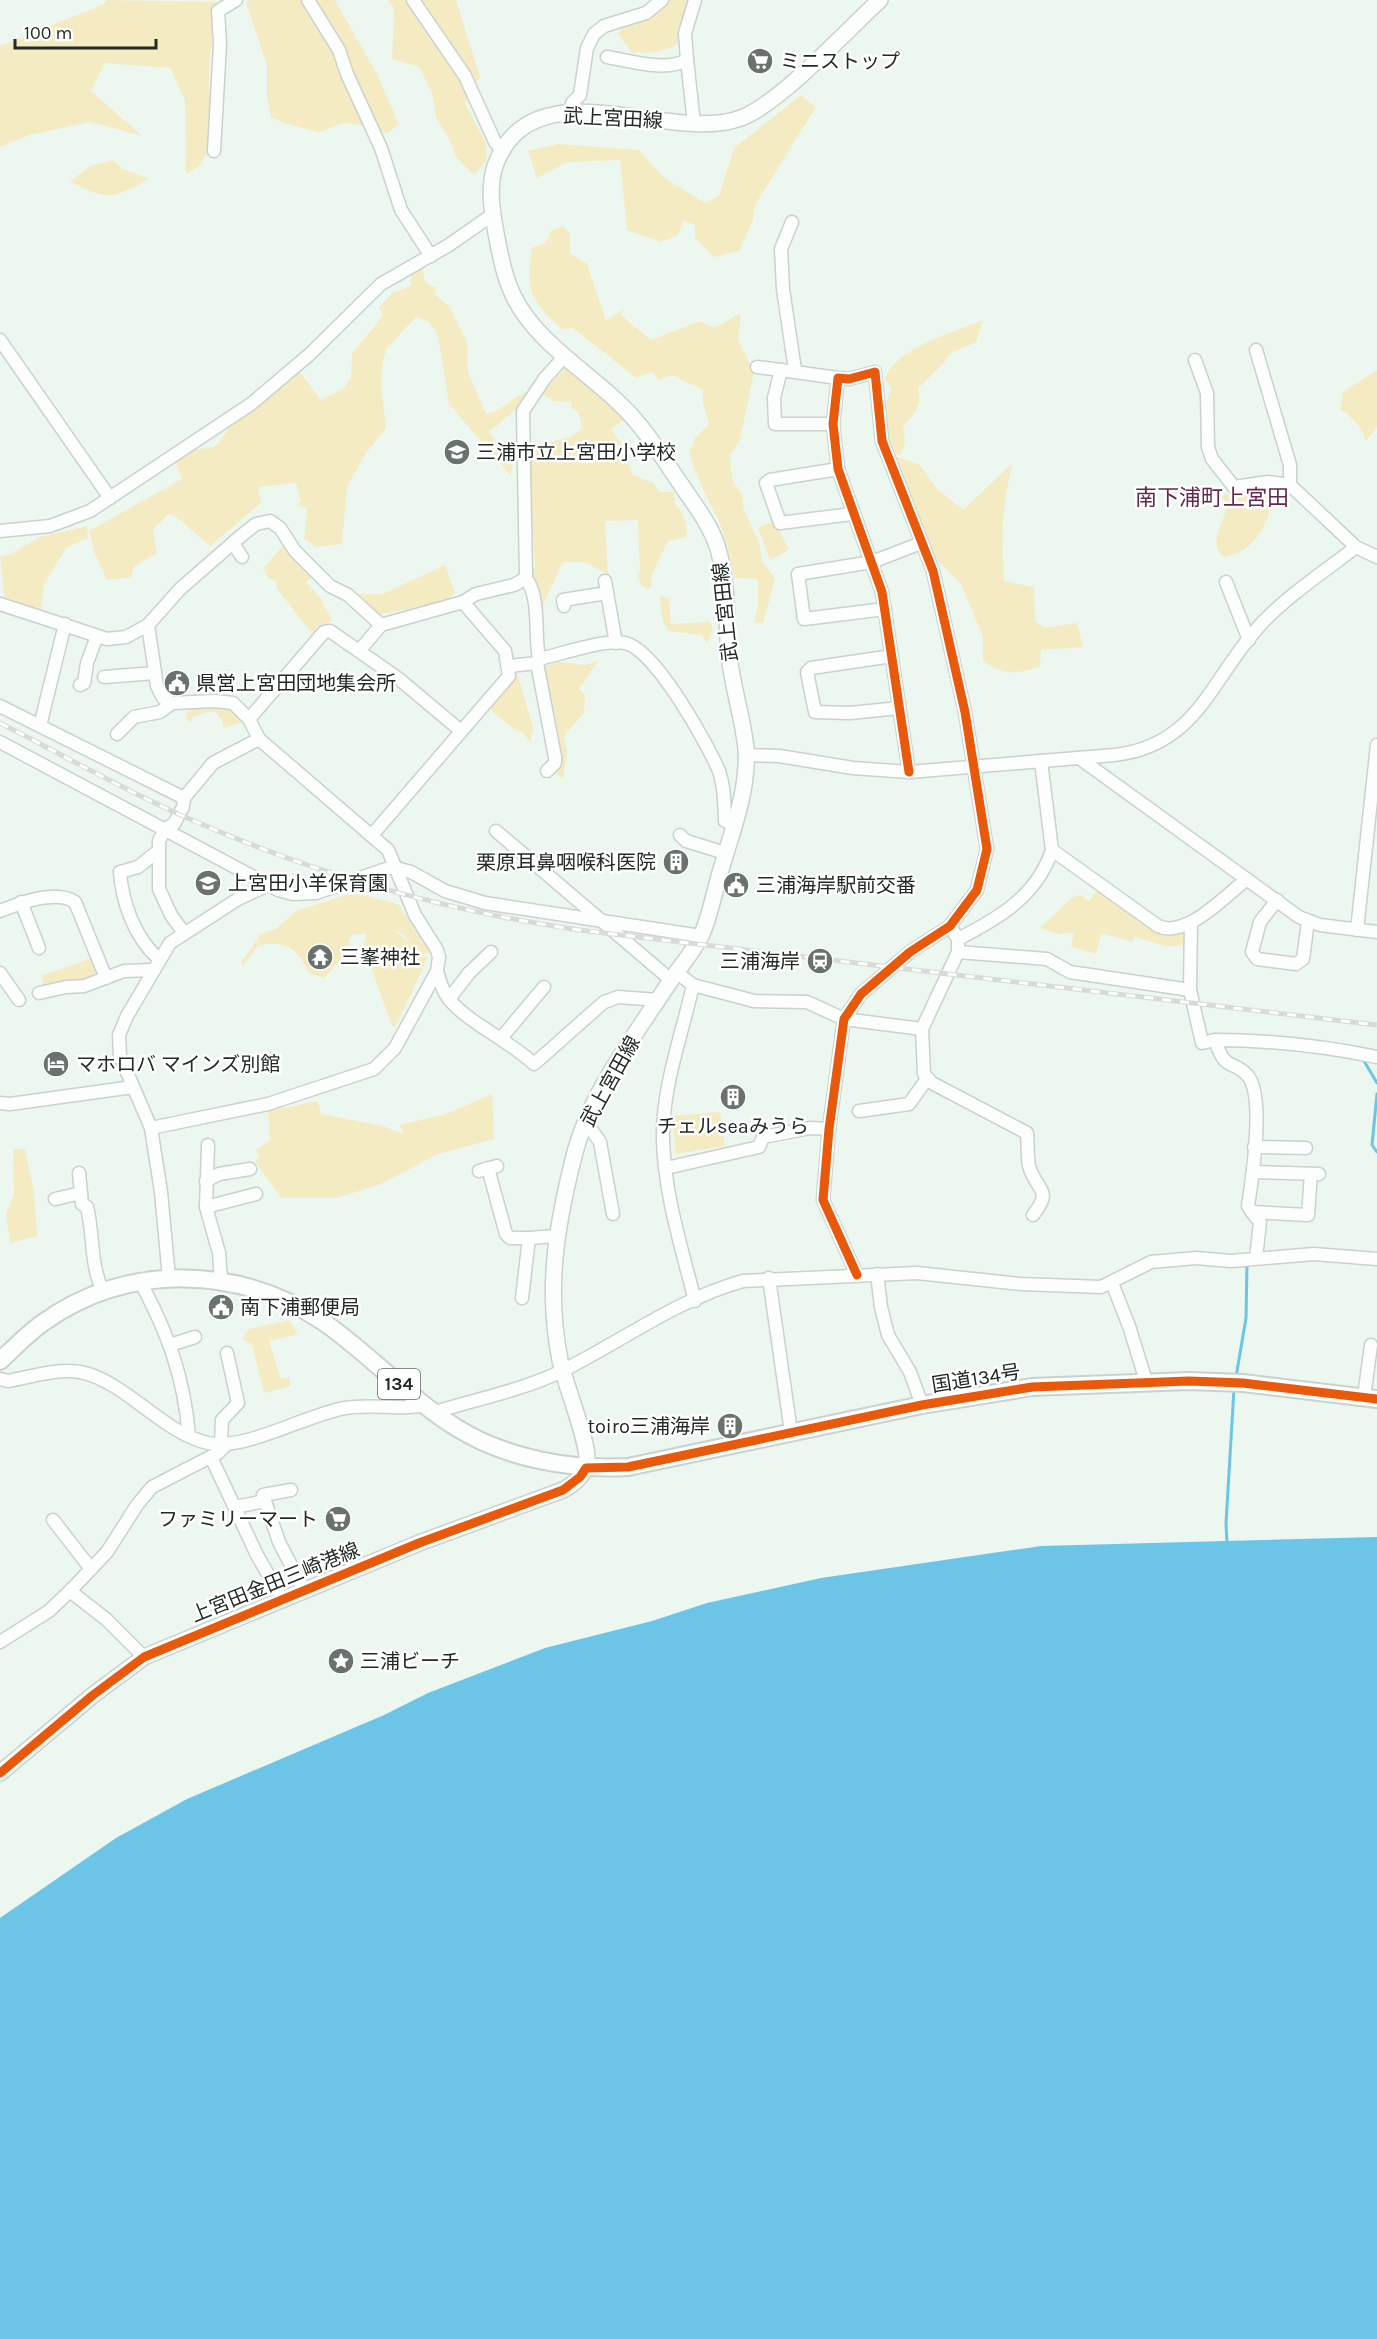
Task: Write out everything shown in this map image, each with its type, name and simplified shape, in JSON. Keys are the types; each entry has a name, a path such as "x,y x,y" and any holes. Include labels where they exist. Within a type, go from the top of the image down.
{"highway":[{"name":"国道134号","path":"0,1361 43,1323 75,1303 103,1291 140,1281 169,1278 221,1280 258,1289 293,1304 323,1322 458,1429 514,1454 586,1468 628,1467 922,1405 1006,1390 1146,1380 1243,1383 1371,1398"}],"main road":[{"name":"武上宮田線","path":"586,1468 586,1450 563,1370 554,1303 556,1236 578,1140 601,1090 701,936 734,825 744,782 746,755 730,661 723,572 717,544 704,518 624,407 565,356 528,319 513,295 504,269 492,214 492,178 503,151 528,125 542,118 571,112 608,113 694,123 731,121 758,110 880,0"},
{"name":"上宮田金田三崎港線","path":"0,1773 81,1704 144,1657 419,1543 563,1490 580,1477 586,1468"}],"street":[{"path":"214,151 220,44 218,11 237,0"},
{"path":"308,0 339,50 347,74 381,148 401,210 431,256"},
{"path":"413,0 465,76 495,142 503,151"},
{"path":"571,112 572,103 580,95 587,48 594,34 604,26 646,13 662,0"},
{"path":"694,0 685,33 694,123"},
{"path":"607,57 658,65 679,64 687,60"},
{"path":"0,531 36,529 63,522 90,511 238,414 310,354 381,284 431,256 492,214"},
{"path":"792,222 781,249 783,289 795,370"},
{"path":"0,340 110,498"},
{"path":"1256,351 1290,465 1290,485"},
{"path":"547,771 555,763 555,757 538,661 535,604 531,584 526,578 523,411 545,378 565,356"},
{"path":"1195,360 1207,393 1208,447 1212,459 1234,487 1268,482 1290,485 1356,547 1377,557"},
{"path":"758,368 795,370 849,379 875,372 878,377 879,430 933,571 974,766 987,849 977,890 951,926 910,952 861,994 844,1018 828,1130 823,1200 857,1275"},
{"path":"781,370 774,398 776,424 833,424"},
{"path":"838,378 833,424 837,469 852,514 872,562 885,609 909,772"},
{"path":"837,469 770,480 766,483 773,506 780,523 852,514"},
{"path":"0,604 108,639 126,638 148,625 180,589 256,524 270,522 280,528 295,551 330,586 348,595 381,624"},
{"path":"233,543 242,557"},
{"path":"885,609 807,620 803,617 798,574 872,562 921,543"},
{"path":"746,755 788,757 880,771 909,772 1135,752 1175,734 1195,714 1249,640 1275,611 1356,547"},
{"path":"359,651 381,624 463,602 476,594 514,585 526,578"},
{"path":"1226,582 1249,640"},
{"path":"569,599 606,587 616,643"},
{"path":"372,836 509,676 505,651 463,602"},
{"path":"40,726 65,624"},
{"path":"148,625 157,686 163,698 172,703 215,701 233,703 249,719 259,739 390,852 415,915 439,957 437,970 394,1048 374,1069 268,1104 151,1128"},
{"path":"249,719 324,632 330,631 399,679 461,731"},
{"path":"80,685 84,684 87,663 97,636"},
{"path":"509,666 616,643 633,646 662,675 689,713 719,772 726,802 725,821 734,825"},
{"path":"892,656 811,668 807,672 813,709 818,713 850,713 899,708"},
{"path":"104,676 155,673"},
{"path":"117,734 134,717 160,712 172,703"},
{"path":"0,706 184,798"},
{"path":"184,933 171,915 159,889 158,851 165,829 174,824 183,807 184,798 213,763 259,739"},
{"path":"0,742 268,885 293,894 316,893 381,868 396,867 445,891 475,901 701,936"},
{"path":"1357,930 1377,745"},
{"path":"1079,758 1308,921 1377,932"},
{"path":"859,1111 909,1104 927,1079 922,1029 958,946 1002,917 1030,890 1046,869 1052,850 1041,761"},
{"path":"496,831 602,922 673,976 693,985 754,1001 807,1002 844,1018 922,1029"},
{"path":"680,835 686,841 725,853"},
{"path":"1052,850 1158,926 1174,930 1191,923 1247,879"},
{"path":"156,965 129,913 121,890 120,872 138,867 158,851"},
{"path":"169,1278 161,1192 151,1128 120,1056 119,1035 170,943 238,899 268,885"},
{"path":"0,911 21,902 65,897 75,902 105,978"},
{"path":"1277,900 1260,922 1252,952 1257,959 1296,964 1303,959 1308,921"},
{"path":"21,902 40,947"},
{"path":"1191,923 1190,990 1202,1043 1215,1040 1284,1042 1377,1057"},
{"path":"951,926 958,946"},
{"path":"958,946 1047,959 1070,972 1190,990"},
{"path":"449,999 466,970 491,952"},
{"path":"39,993 84,986 124,971 156,965"},
{"path":"437,970 449,999 457,1008 502,1037 534,1064 604,1002 626,996 658,1000"},
{"path":"0,973 7,987 20,1000"},
{"path":"693,985 664,1116 663,1139 674,1215 695,1301"},
{"path":"502,1037 544,987"},
{"path":"1215,1040 1220,1057 1226,1064 1241,1071 1253,1086 1257,1119 1248,1206 1260,1222 1256,1258"},
{"path":"927,1079 1027,1133 1030,1167 1044,1195 1043,1202 1033,1215"},
{"path":"0,1103 10,1104 133,1088"},
{"path":"586,1122 600,1142 613,1214"},
{"path":"666,1168 759,1147 763,1137 810,1128 828,1130"},
{"path":"208,1145 206,1208 219,1253 221,1280"},
{"path":"1254,1147 1306,1148"},
{"path":"488,1168 506,1234 510,1238 556,1236"},
{"path":"206,1181 219,1174 250,1169"},
{"path":"1252,1212 1308,1215 1315,1174 1253,1172"},
{"path":"79,1173 82,1204 87,1207 93,1233 94,1269 103,1291"},
{"path":"55,1199 81,1193"},
{"path":"206,1208 256,1194"},
{"path":"522,1298 529,1238"},
{"path":"0,1379 8,1381 66,1371 87,1374 189,1436 206,1443 224,1444 346,1407 368,1405 431,1408 563,1370 636,1329 727,1285 769,1278 917,1273 1085,1288 1112,1283 1151,1262 1196,1258 1230,1261 1314,1254 1377,1259"},
{"path":"877,1274 881,1307 888,1335 910,1372 922,1405"},
{"path":"769,1278 790,1432"},
{"path":"140,1281 170,1345 187,1404 189,1436"},
{"path":"1112,1283 1129,1326 1146,1380"},
{"path":"170,1345 195,1337"},
{"path":"1371,1345 1371,1398"},
{"path":"0,1642 49,1611 70,1591 107,1552 137,1505 152,1487 212,1457 224,1444 222,1420 238,1403 232,1393 226,1362"},
{"path":"212,1457 257,1555 282,1599"},
{"path":"291,1490 263,1495 279,1542 304,1590"},
{"path":"235,1507 265,1501"},
{"path":"59,1523 91,1569"},
{"path":"70,1591 107,1620 144,1657"}],"shaded area":[{"path":"107,0 215,2 209,71 209,142 202,162 186,174 185,100 170,68 105,63 91,91 142,136 90,122 29,135 0,147 0,46 102,5"},
{"path":"250,0 335,0 377,74 399,124 388,133 343,123 319,132 287,124 271,117 267,96 267,65 246,3"},
{"path":"388,0 456,0 480,77 465,103 486,143 487,160 474,175 456,157 448,137 436,118 432,93 419,67 392,59 394,8"},
{"path":"654,0 686,0 698,10 693,28 679,44 655,52 631,52 618,33"},
{"path":"801,95 816,107 755,205 753,220 739,251 714,257 695,238 695,225 684,221 678,235 661,242 627,230 620,160 567,162 537,178 528,151 558,144 639,150 663,177 705,203 719,196 734,148"},
{"path":"113,160 123,169 149,179 127,191 110,195 102,195 70,182 90,166"},
{"path":"562,226 570,233 570,253 587,264 606,320 624,309 621,315 651,340 700,321 714,328 741,313 738,340 754,371 740,440 730,455 732,479 742,495 744,510 759,541 762,561 775,579 763,623 754,622 758,606 758,579 734,578 722,531 689,452 695,438 709,424 703,403 703,390 672,375 659,380 652,372 636,378 573,328 562,329 543,310 532,293 529,274 532,248 545,243 551,231"},
{"path":"423,268 424,279 430,286 437,287 434,294 449,306 467,342 468,372 486,414 498,410 519,395 531,390 510,415 489,432 513,464 510,475 449,404 438,336 430,322 416,317 386,349 381,383 386,428 366,453 347,487 342,544 317,547 304,539 307,509 297,504 301,502 296,483 258,487 261,503 210,546 174,515 169,514 153,529 157,553 134,567 131,577 107,580 95,554 89,531 182,479 175,462 191,450 215,447 233,423 299,371 321,400 344,388 351,378 352,354 383,315 379,307 392,293 411,286 411,273"},
{"path":"983,320 976,342 949,354 944,363 918,388 918,404 903,427 905,442 901,455 890,452 881,418 891,389 885,379 891,368 901,358 927,342"},
{"path":"569,366 628,417 611,429 621,443 633,475 652,482 660,492 675,492 674,502 684,518 687,532 686,537 668,541 651,576 652,586 648,589 642,586 637,576 640,570 638,520 605,521 608,574 585,562 563,562 541,609 531,575 535,567 528,458 538,445 571,437 583,428 578,412 572,409 571,402 554,401 542,394"},
{"path":"1377,370 1377,426 1366,441 1356,422 1340,409 1343,392"},
{"path":"891,455 919,464 936,488 963,510 1013,463 1006,493 1003,521 1004,581 1034,587 1035,620 1044,628 1077,623 1083,647 1041,650 1040,666 1018,672 997,669 983,661 983,637 961,584 931,554 918,514"},
{"path":"1258,480 1276,489 1266,522 1261,532 1247,548 1225,557 1219,552 1217,546 1218,533 1226,506 1222,496"},
{"path":"774,521 789,550 770,560 758,528"},
{"path":"87,526 88,538 67,547 44,584 41,608 37,614 5,603 0,556 9,555 40,537"},
{"path":"285,543 316,574 306,582 318,595 333,621 318,626 313,635 276,587 277,582 269,578 263,569"},
{"path":"445,565 455,593 445,601 378,615 370,611 360,594 383,594"},
{"path":"660,596 669,598 671,624 710,622 713,630 707,643 701,635 668,631 662,618"},
{"path":"598,661 579,689 585,695 584,713 564,736 567,752 563,779 553,771 540,668 559,662 585,665"},
{"path":"514,671 517,672 534,731 531,734 531,742 521,731 517,731 490,708 508,688"},
{"path":"230,705 244,722 224,728 215,712 192,717 192,722 186,719 189,706"},
{"path":"1099,888 1153,928 1185,931 1185,944 1166,946 1134,936 1133,942 1101,933 1096,954 1071,947 1074,933 1063,933 1062,935 1040,928 1073,897 1081,895 1089,901"},
{"path":"358,894 398,904 432,953 420,954 403,934 394,930 411,944 419,956 428,957 396,1026 392,1026 366,953 363,943 367,934 354,934 349,939 348,951 324,978 309,973 296,952 277,944 259,945 242,967 242,961 261,934 277,928 296,911 346,895"},
{"path":"92,958 96,971 92,981 44,986 41,976"},
{"path":"492,1094 494,1139 438,1154 379,1185 336,1198 281,1198 255,1161 260,1158 256,1150 270,1140 268,1111 318,1101 321,1114 383,1126 403,1134 400,1125 446,1114"},
{"path":"720,1112 725,1146 676,1154 672,1116"},
{"path":"13,1149 25,1149 34,1192 37,1236 10,1243 6,1214 14,1194"},
{"path":"289,1320 298,1334 269,1341 281,1379 289,1377 291,1386 264,1393 252,1344 242,1339 249,1329"}],"water":[{"path":"1377,1537 1377,2339 0,2339 0,1918 116,1838 187,1799 384,1715 428,1693 545,1648 652,1621 707,1603 821,1578 1041,1546"}],"waterway":[{"path":"1364,1061 1377,1083"},
{"path":"1377,1094 1372,1145 1377,1152"},
{"path":"1236,1377 1246,1318 1247,1265"},
{"path":"1227,1544 1226,1523 1234,1389"}],"railway":[{"path":"0,723 136,794 231,836 328,872 477,912 579,930 1377,1025"}],"cycle path":[{"path":"857,1275 823,1200 829,1129 844,1019 861,994 910,952 950,926 977,890 987,849 965,712 933,571 882,441 875,372 849,379 838,378 833,424 838,469 882,592 909,772"},
{"path":"0,1773 93,1695 144,1657 419,1543 563,1490 580,1477 586,1468 628,1467 922,1405 1032,1387 1189,1381 1243,1383 1377,1399"}],"place":[{"name":"ミニストップ","path":"760,61"},
{"name":"三浦市立上宮田小学校","path":"457,452"},
{"name":"県営上宮田団地集会所","path":"177,683"},
{"name":"栗原耳鼻咽喉科医院","path":"676,862"},
{"name":"上宮田小羊保育園","path":"208,883"},
{"name":"三浦海岸駅前交番","path":"736,885"},
{"name":"三峯神社","path":"320,957"},
{"name":"三浦海岸","path":"820,961"},
{"name":"マホロバ マインズ別館","path":"56,1064"},
{"name":"チェルseaみうら","path":"733,1097"},
{"name":"南下浦郵便局","path":"221,1307"},
{"name":"toiro三浦海岸","path":"730,1426"},
{"name":"ファミリーマート","path":"338,1519"},
{"name":"三浦ビーチ","path":"341,1661"}],"district":[{"name":"南下浦町上宮田","path":"1212,497"}]}
